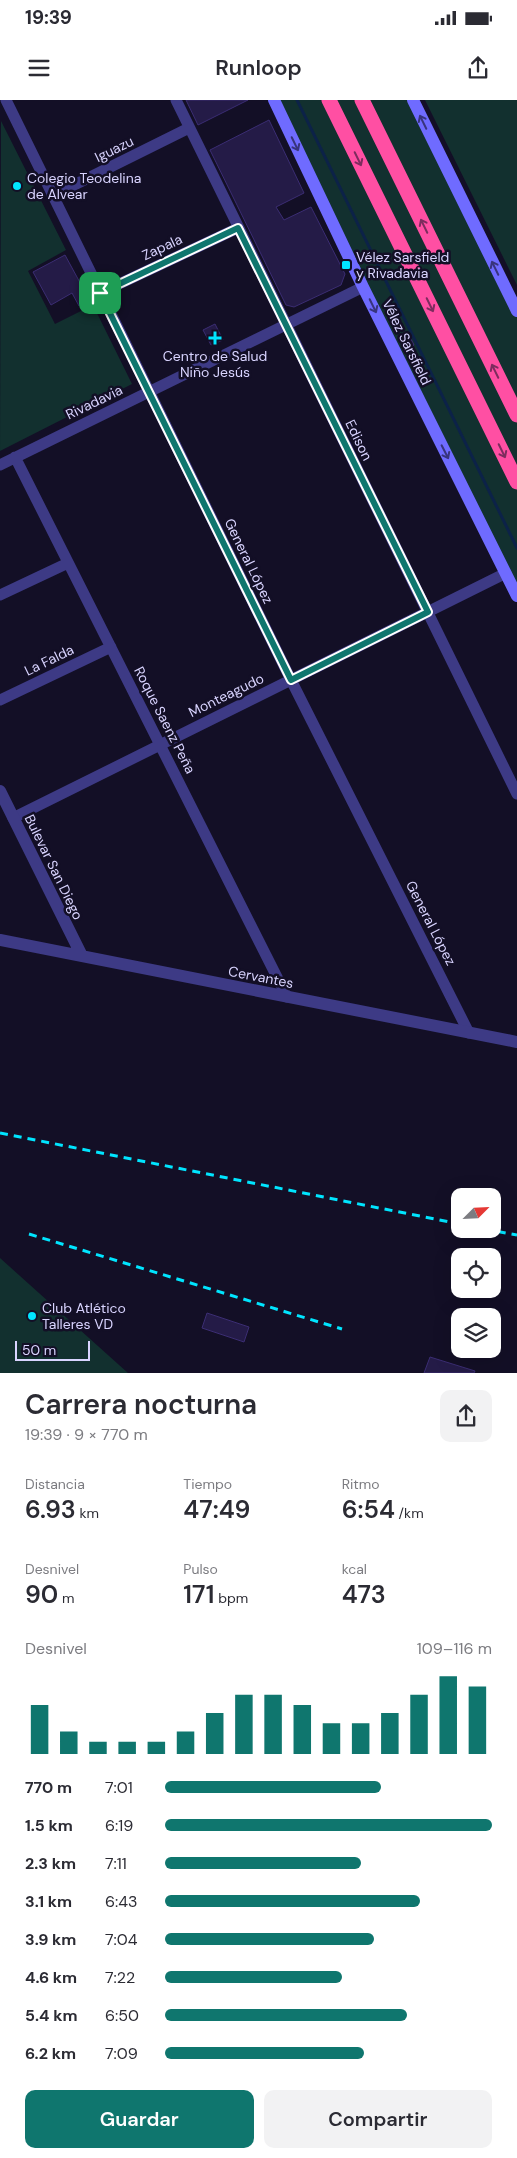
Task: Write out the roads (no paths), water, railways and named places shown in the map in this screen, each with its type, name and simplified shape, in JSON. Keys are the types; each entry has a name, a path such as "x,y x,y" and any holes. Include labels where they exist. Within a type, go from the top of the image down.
{"highway":[{"path":"329,100 517,482"},
{"path":"362,100 517,415"}],"main road":[{"name":"Vélez Sarsfield","path":"274,100 363,287 517,596"},
{"path":"412,100 517,312"}],"street":[{"name":"Edison","path":"176,100 517,794"},
{"name":"General López","path":"6,102 291,680 469,1033"},
{"name":"Iguazu","path":"52,196 189,128"},
{"name":"Zapala","path":"100,293 238,228"},
{"name":"Rivadavia","path":"0,465 363,287"},
{"name":"Roque Saenz Peña","path":"15,457 287,997"},
{"path":"0,595 68,562"},
{"name":"Monteagudo","path":"13,818 506,573"},
{"name":"La Falda","path":"0,700 111,646"},
{"name":"Bulevar San Diego","path":"0,791 82,956"},
{"name":"Cervantes","path":"0,940 517,1042"}],"waterway":[{"path":"297,100 517,548"}],"railway":[{"path":"0,1133 451,1222"},
{"path":"501,1232 517,1235"},
{"path":"29,1234 342,1329"}],"place":[{"name":"Colegio Teodelina de Alvear","path":"17,186"},
{"name":"Vélez Sarsfield y Rivadavia","path":"346,265"},
{"name":"Centro de Salud Niño Jesús","path":"215,338"},
{"name":"Club Atlético Talleres VD","path":"32,1316"}]}
